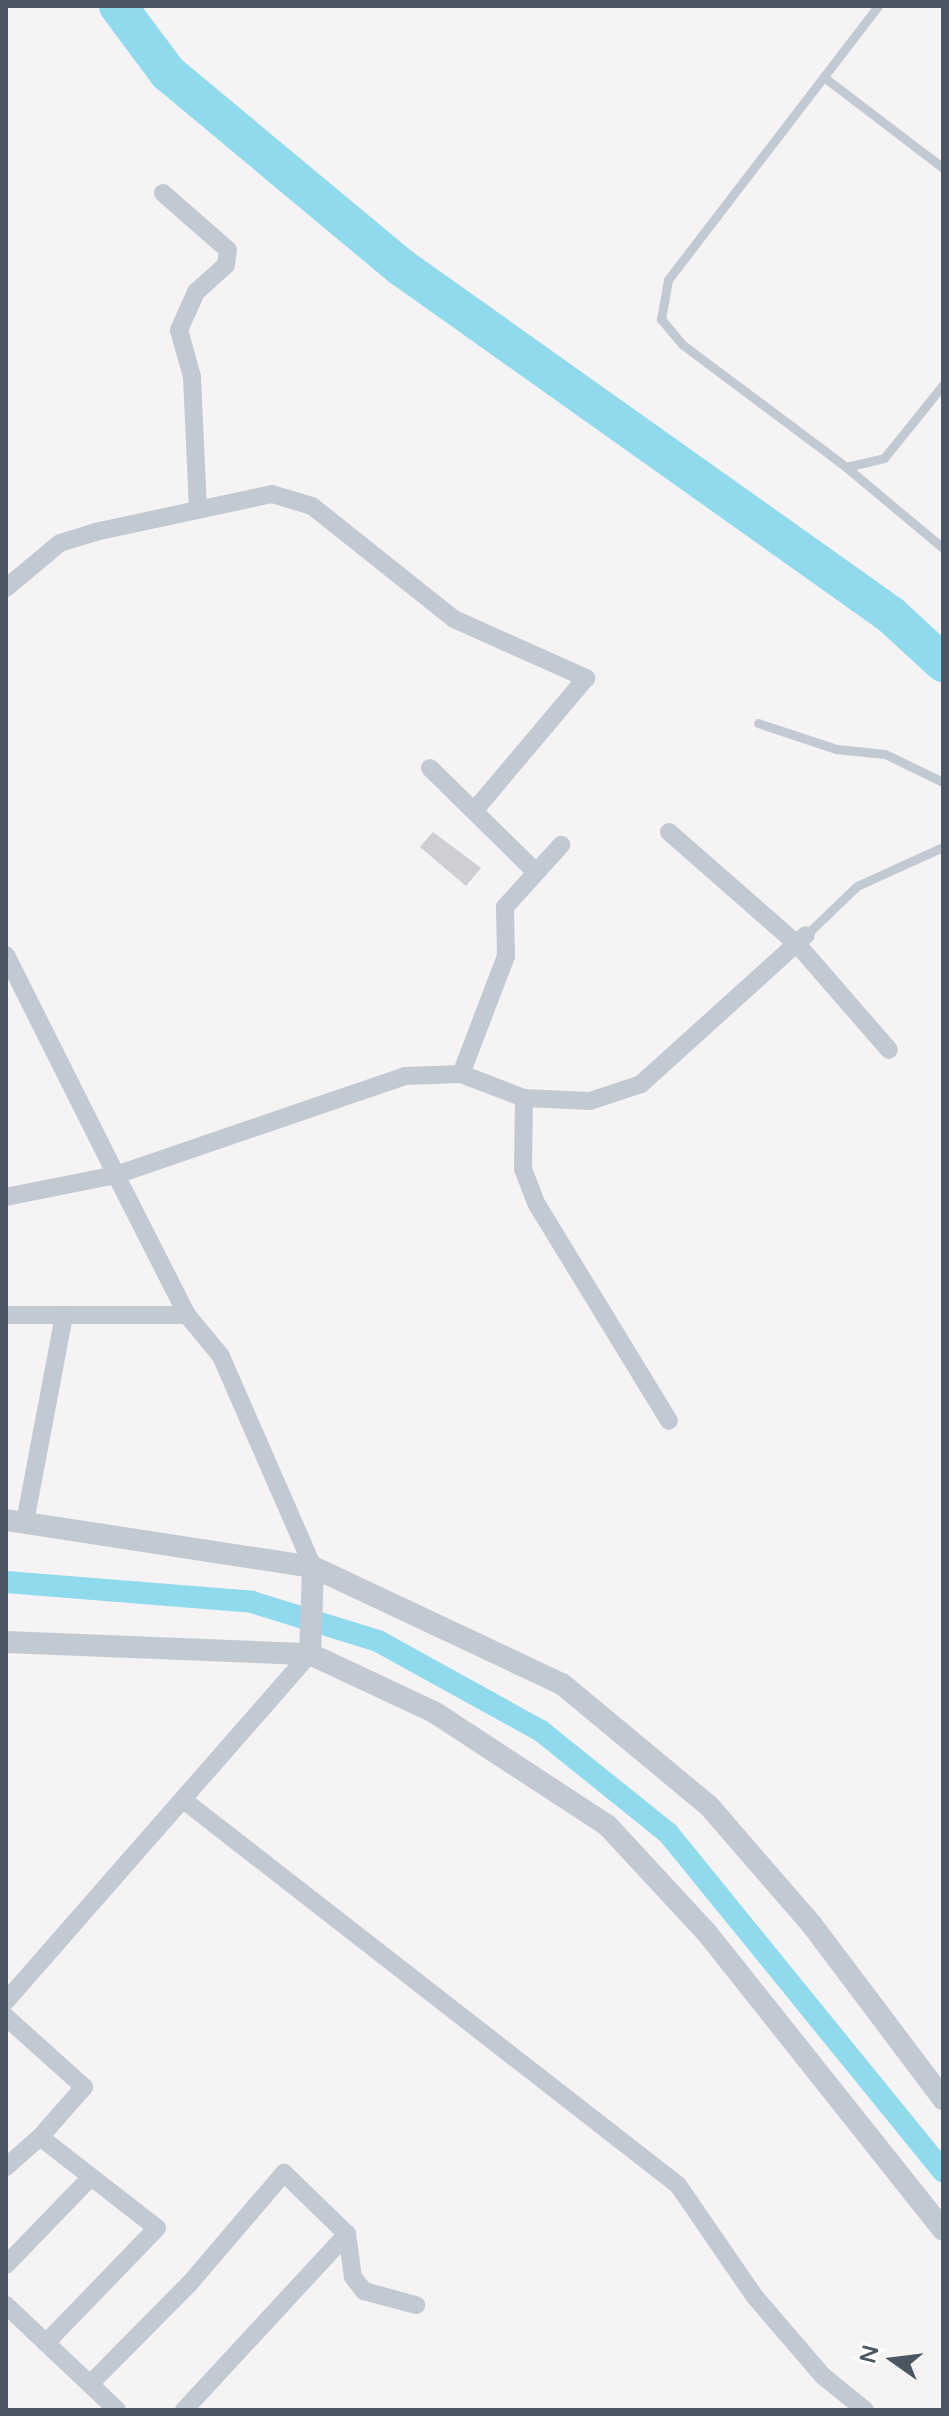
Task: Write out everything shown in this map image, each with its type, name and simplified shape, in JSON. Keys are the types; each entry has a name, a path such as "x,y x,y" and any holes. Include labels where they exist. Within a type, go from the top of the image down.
{"street":[{"path":"163,193 228,250 226,265 196,292 179,330 192,377 198,510"},
{"path":"6,588 60,543 198,510 291,496 454,619 586,678 474,811"},
{"path":"430,768 536,872"},
{"path":"669,832 802,940 889,1050"},
{"path":"461,1074 506,956 505,907 561,845"},
{"path":"6,1197 116,1175 405,1076 461,1074 524,1098 590,1101 641,1084 802,940"},
{"path":"6,955 187,1315 221,1356 313,1567 311,1645 186,1802 6,2001"},
{"path":"524,1098 521,1156 536,1203 669,1421"},
{"path":"6,1315 187,1315"},
{"path":"64,1315 15,1521 313,1567 562,1684 627,1734 709,1806 812,1925 943,2099"},
{"path":"6,1642 311,1645 434,1712 607,1825 707,1933 943,2230"},
{"path":"186,1802 678,2185 755,2297 823,2376 865,2410"},
{"path":"6,2017 84,2087 40,2137 6,2167"},
{"path":"40,2137 157,2228 46,2343"},
{"path":"87,2410 95,2390 284,2173 347,2234 353,2277 364,2291 416,2305"},
{"path":"6,2265 91,2177"},
{"path":"184,2410 347,2234"},
{"path":"6,2305 117,2410"}],"lane":[{"path":"878,6 668,280 659,306 683,345 846,467 943,548"},
{"path":"825,78 943,168"},
{"path":"846,467 884,458 943,385"},
{"path":"758,723 836,749 885,754 943,782"},
{"path":"802,940 857,886 943,847"}],"building":[{"path":"433,832 481,868 466,886 420,847"}],"waterway":[{"path":"118,6 168,73 401,267 891,615 943,663"},
{"path":"6,1582 252,1602 378,1641 541,1731 668,1833 943,2171"}]}
